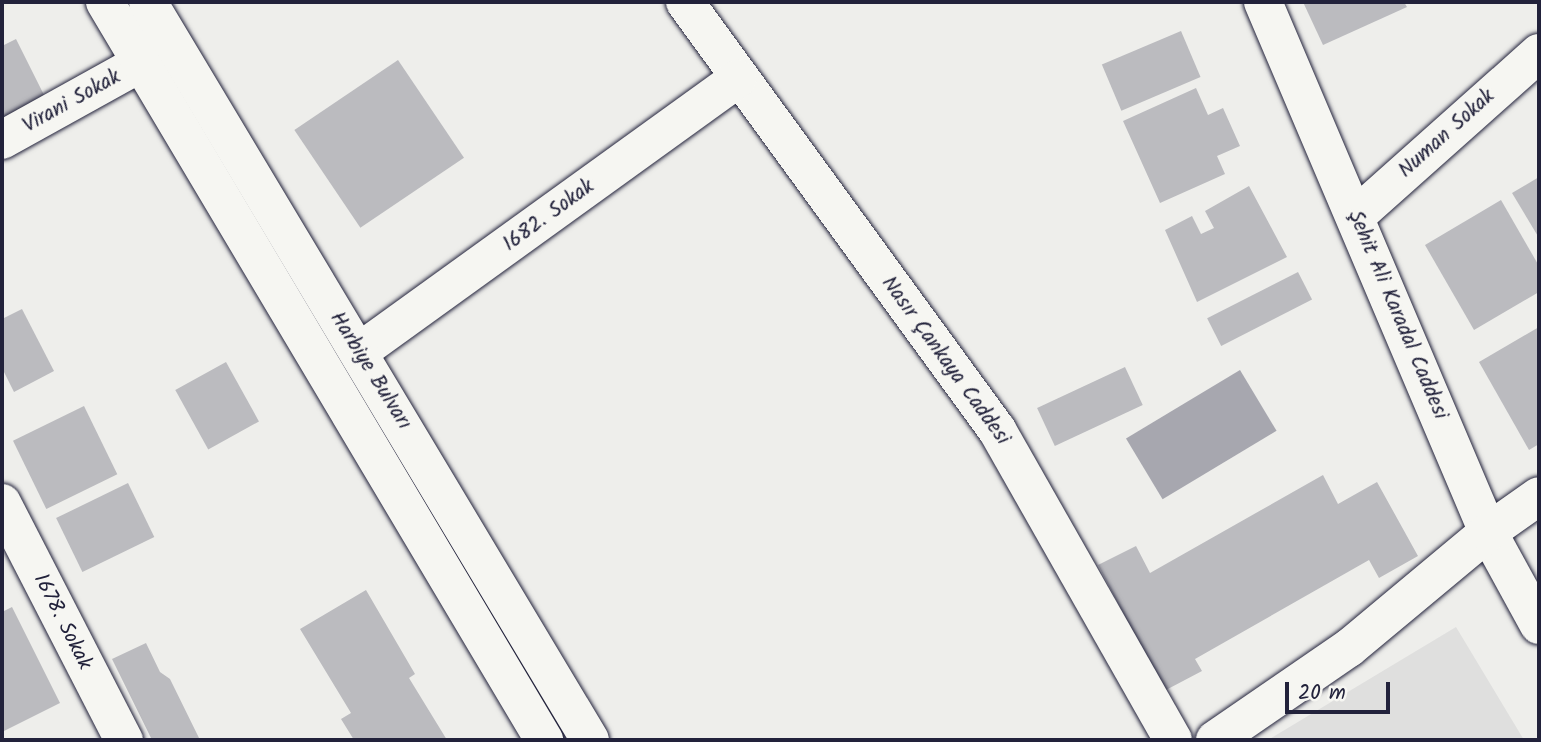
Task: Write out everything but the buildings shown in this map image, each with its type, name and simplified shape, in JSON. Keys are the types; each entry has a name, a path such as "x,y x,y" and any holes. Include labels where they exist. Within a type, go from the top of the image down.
{"street":[{"name":"Harbiye Bulvarı","path":"105,2 544,740"},
{"name":"Harbiye Bulvarı","path":"148,2 590,740"},
{"name":"Nasır Çankaya Caddesi","path":"685,2 738,79 997,429 1173,740"},
{"name":"Şehit Ali Karadal Caddesi","path":"1263,2 1488,532 1539,625"},
{"name":"Numan Sokak","path":"1356,216 1539,52"},
{"name":"Virani Sokak","path":"2,140 141,63"},
{"name":"1682. Sokak","path":"359,352 738,79"},
{"path":"1214,740 1349,648 1488,532 1539,496"},
{"name":"1678. Sokak","path":"2,503 124,740"}],"shaded area":[{"path":"1240,370 1277,431 1163,499 1126,439"},
{"path":"1456,627 1524,740 1268,740"}]}
